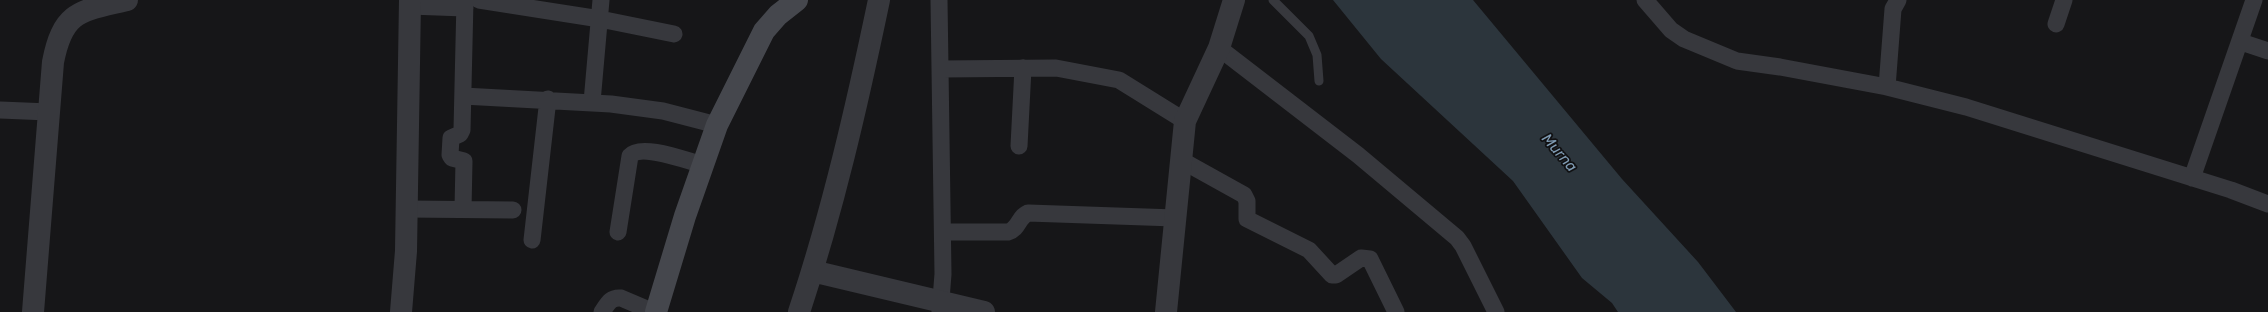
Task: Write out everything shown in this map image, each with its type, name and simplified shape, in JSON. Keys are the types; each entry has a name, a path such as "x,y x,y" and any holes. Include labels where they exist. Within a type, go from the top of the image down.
{"main road":[{"path":"655,312 717,125 764,31 778,15 797,0"}],"street":[{"path":"33,312 53,62 57,42 63,28 72,18 85,10 127,0"},
{"path":"592,102 601,0"},
{"path":"799,312 812,271 853,122 879,0"},
{"path":"939,0 943,232 940,307"},
{"path":"1166,312 1185,121 1219,48 1234,0"},
{"path":"1646,0 1671,30 1684,39 1737,61 1780,66 1887,87 1966,107 2192,178 2268,204"},
{"path":"1887,87 1893,9 1898,0"},
{"path":"2056,24 2064,0"},
{"path":"2192,178 2241,42 2254,0"},
{"path":"401,312 407,208 410,3 470,3 600,20 674,34"},
{"path":"464,209 464,162 452,158 450,155 451,138 461,132 470,3"},
{"path":"2241,42 2268,51"},
{"path":"1219,48 1358,155 1457,238 1463,246 1496,312"},
{"path":"1019,146 1023,68"},
{"path":"941,69 1056,68 1119,80 1185,121"},
{"path":"463,96 592,102 663,111 717,125"},
{"path":"532,240 548,99"},
{"path":"0,110 49,112"},
{"path":"618,232 630,156 632,153 642,150 703,165"},
{"path":"1181,160 1244,195 1247,201 1245,216 1247,219 1302,245 1314,254 1332,275 1336,275 1361,258 1370,260 1396,312"},
{"path":"407,208 513,210"},
{"path":"943,232 1008,232 1016,228 1024,214 1032,212 1175,218"},
{"path":"812,271 940,307 984,312"},
{"path":"602,312 608,302 616,298 621,298 655,312"}],"lane":[{"path":"1272,0 1309,36 1317,55 1319,80"}],"water":[{"name":"Murna","path":"1333,0 1473,0 1622,179 1698,262 1736,312 1618,312 1612,303 1582,278 1513,181 1381,59"}]}
